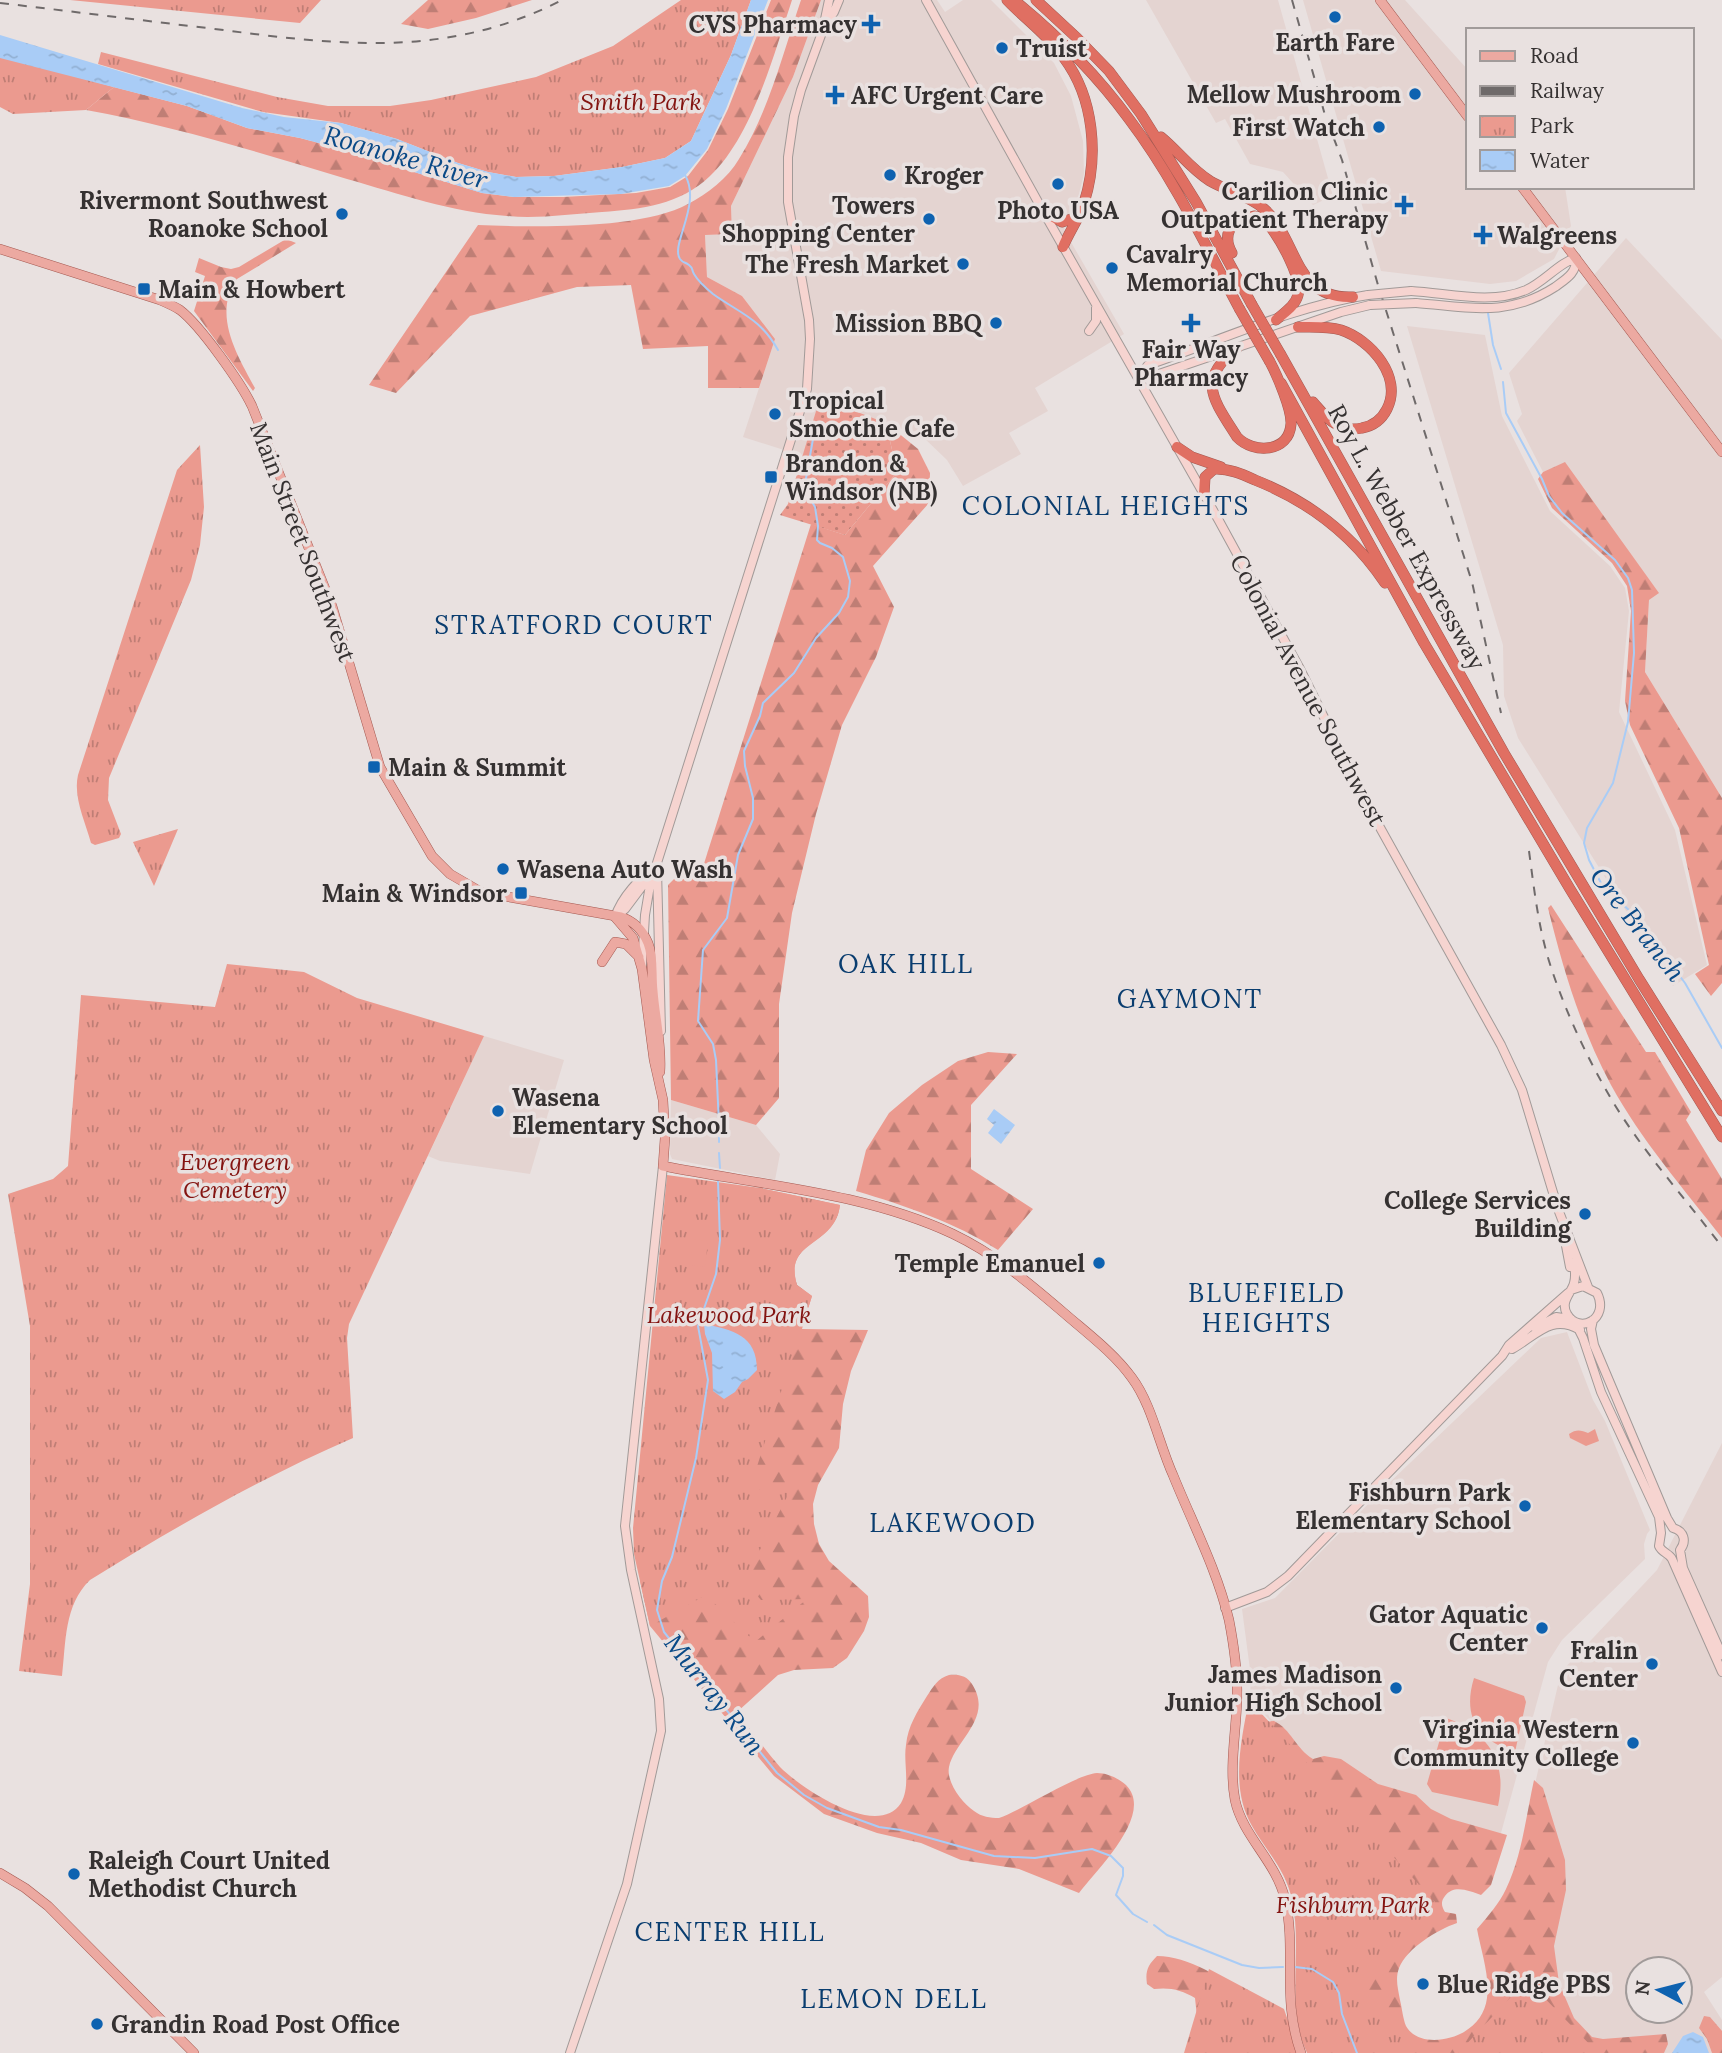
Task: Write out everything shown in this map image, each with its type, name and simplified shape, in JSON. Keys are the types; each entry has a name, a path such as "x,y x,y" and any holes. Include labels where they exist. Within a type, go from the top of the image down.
{"highway":[{"path":"1007,0 1064,57 1085,103 1092,135 1088,187 1078,217 1063,247"},
{"path":"1014,0 1073,54 1130,120 1166,173 1281,383 1291,420 1289,433 1282,442 1269,449 1249,447 1234,433 1212,388 1216,369 1237,348"},
{"name":"Roy L. Webber Expressway","path":"1036,0 1109,71 1154,132 1239,277 1251,303 1504,752 1722,1111"},
{"path":"1154,132 1208,180 1253,201 1267,211 1305,275 1317,289 1336,297 1353,297"},
{"path":"1043,211 1062,222 1078,217"},
{"path":"1239,277 1238,263 1228,245 1229,229 1242,217 1259,217 1268,224 1298,278 1297,299 1276,320"},
{"path":"1298,327 1339,330 1365,343 1385,368 1390,382 1391,398 1385,412 1375,423 1364,428 1349,429 1329,420 1299,386"},
{"name":"Roy L. Webber Expressway","path":"1281,383 1424,643 1577,901 1722,1136"},
{"path":"1177,447 1192,457 1294,498 1342,532 1371,562 1424,643"},
{"path":"1204,494 1205,477 1211,470 1217,468 1232,471"}],"main road":[{"path":"824,27 825,10 829,0"},
{"path":"642,969 647,898 807,389 809,320 788,202 788,156 798,103 824,27 839,0"},
{"name":"Colonial Avenue Southwest","path":"926,0 1204,494 1300,669 1374,818 1511,1063 1522,1090 1558,1209 1572,1276 1567,1294"},
{"path":"1380,0 1466,114"},
{"path":"1524,189 1722,452"},
{"name":"Main Street Southwest","path":"0,249 170,305 189,318 241,384 332,606 380,767 438,863 450,874 481,892 615,917"},
{"path":"1138,378 1148,365 1276,320 1353,297 1411,291 1481,297 1504,296 1535,286 1565,262 1576,258"},
{"path":"1138,378 1156,375 1341,312 1370,305 1416,303 1481,309 1514,306 1537,297 1568,277 1576,266 1576,258"},
{"path":"1096,305 1096,321 1089,331 1102,330 1113,335"},
{"path":"615,917 625,909 657,866"},
{"path":"657,866 660,1080"},
{"path":"615,917 627,919 643,934 652,957 652,989 661,1059"},
{"path":"570,2053 627,1884 661,1731 659,1699 631,1570 625,1526 663,1166 665,1120 640,958 633,938 615,917"},
{"path":"601,962 615,942 626,944 640,958"},
{"path":"663,1166 849,1201 910,1218 972,1244 1025,1279 1114,1358 1139,1389 1225,1608 1237,1670 1234,1758 1236,1802 1241,1819 1274,1868 1282,1887 1288,1918 1291,2014 1301,2053"},
{"name":"Colonial Avenue Southwest","path":"1558,1209 1588,1287"},
{"path":"1225,1608 1267,1592 1288,1576 1502,1356 1514,1340 1567,1294 1579,1287 1588,1287 1597,1293 1600,1300 1599,1314 1593,1320 1583,1323 1563,1317 1548,1320 1512,1349"},
{"path":"1567,1294 1565,1308 1580,1331 1601,1392 1659,1517 1661,1533"},
{"path":"1599,1355 1597,1330 1606,1307"},
{"path":"1593,1320 1592,1335 1617,1403 1673,1528"},
{"path":"1502,1356 1548,1325 1565,1323 1580,1331"},
{"path":"1722,1655 1683,1568 1680,1550 1684,1537 1678,1530 1666,1529 1658,1540 1660,1548 1670,1554 1722,1672"},
{"path":"1670,1554 1680,1550"},
{"path":"0,1873 36,1895 48,1906 194,2053"}],"shaded area":[{"path":"821,0 937,0 945,12 963,0 991,0 1054,63 1071,96 1083,141 1084,174 1064,230 1124,334 1035,388 1048,411 1009,433 1021,454 963,486 947,460 923,437 829,401 816,411 803,456 743,437 775,339 742,296 707,277 705,235 732,234 731,206 793,77"},
{"path":"1146,0 1278,0 1333,196 1313,205 1283,172 1250,164 1225,119 1216,123"},
{"path":"1303,0 1405,0 1466,68 1466,189 1565,189 1571,226 1554,259 1516,281 1490,284 1381,271"},
{"path":"1626,238 1722,340 1722,798 1645,672 1649,600 1658,592 1564,463 1543,472 1517,421 1522,414 1509,373"},
{"path":"1407,326 1485,335 1502,416 1550,511 1610,566 1625,588 1629,611 1619,712 1675,830 1707,965 1673,986 1518,738 1504,696 1503,645"},
{"name":"Wasena Elementary School","path":"484,1036 564,1060 530,1174 440,1161 428,1156"},
{"path":"671,1100 756,1125 780,1154 775,1180 672,1159"},
{"name":"James Madison Junior High School","path":"1567,1332 1593,1400 1605,1421 1650,1530 1644,1544 1645,1559 1562,1640 1548,1662 1501,1833 1438,1900 1250,1699 1251,1677 1242,1609 1275,1598 1389,1483 1541,1338"},
{"name":"Virginia Western Community College","path":"1722,1443 1722,1977 1704,1992 1722,2020 1722,2053 1604,2053 1530,1978 1528,1814 1561,1672 1657,1570"}],"green space":[{"path":"70,0 321,0 300,23"},
{"path":"428,0 532,0 476,18 428,29 401,24"},
{"name":"Smith Park","path":"681,0 751,0 731,55 691,141 665,158 554,176 516,177 488,172 397,139 341,123 263,112 98,64 101,52 277,97 328,106 390,106 431,100 536,77 613,46"},
{"path":"771,0 792,0 760,94 738,140 725,159 698,186 673,199 646,207 530,217 466,211 185,132 86,110 114,87 187,106 247,128 330,146 482,193 514,197 563,197 636,193 670,187 688,176 708,150 728,109"},
{"path":"801,0 821,0 793,77 731,206 732,234 705,235 707,277 742,296 775,339 759,388 708,388 708,346 643,349 631,285 577,287 470,316 396,393 369,385 478,225 586,225 643,219 688,204 716,185 729,173 750,141 774,81"},
{"path":"0,56 114,87 86,110 13,114 0,107"},
{"path":"286,239 296,243 237,279 230,292 227,320 230,334 255,388 253,391 194,311 205,276 195,272 199,258 231,269"},
{"path":"829,401 886,423 897,472 845,535 780,515 788,504 816,411"},
{"path":"886,423 918,449 930,473 929,503 873,566 894,607 876,657 842,725 816,814 792,913 779,1004 779,1098 756,1125 671,1100 668,885 675,878 677,867 702,870 811,524 845,535 897,472"},
{"path":"200,445 204,507 200,545 191,580 109,778 108,800 121,834 119,838 95,845 91,843 80,809 78,775 177,470"},
{"path":"1565,462 1659,593 1649,600 1645,672 1722,798 1722,983 1711,996 1695,974 1709,965 1679,828 1630,725 1625,701 1631,611 1627,586 1612,563 1552,508 1538,479 1543,472"},
{"path":"178,829 154,886 133,842"},
{"path":"1551,905 1646,1052 1655,1052 1691,1112 1686,1120 1722,1179 1722,1238 1649,1145 1600,1064 1560,954 1548,908"},
{"name":"Evergreen Cemetery","path":"227,964 304,972 357,998 484,1036 349,1324 347,1338 353,1438 219,1504 90,1580 81,1590 71,1612 62,1676 19,1671 30,1584 30,1326 8,1194 53,1179 68,1166 81,995 215,1007"},
{"path":"988,1052 1017,1054 971,1105 971,1169 1033,1209 998,1250 929,1216 856,1191 866,1150 889,1113 922,1085 958,1061"},
{"name":"Lakewood Park","path":"667,1175 760,1188 840,1205 836,1219 829,1229 797,1259 797,1285 812,1296 750,1488 789,1493 744,1581 761,1600 807,1599 755,1642 706,1595 650,1626 634,1554 633,1528"},
{"path":"760,1188 840,1205 836,1219 829,1229 803,1251 797,1259 795,1270 797,1285 812,1296 802,1329 868,1330 851,1371 843,1404 839,1448 818,1485 813,1504 819,1544 829,1561 868,1596 869,1617 864,1631 847,1658 833,1668 794,1670 778,1675 737,1712 780,1767 804,1787 839,1807 875,1816 890,1813 901,1803 906,1782 907,1738 927,1696 945,1676 965,1677 978,1696 979,1708 971,1728 953,1757 949,1773 956,1792 974,1811 986,1817 999,1818 1076,1780 1097,1773 1120,1780 1133,1797 1129,1826 1079,1893 1019,1869 961,1860 921,1843 877,1833 824,1814 774,1776 650,1626 640,1581 662,1556"},
{"path":"694,1239 708,1241 705,1267 690,1265"},
{"path":"1595,1429 1599,1441 1586,1446 1570,1438 1569,1434 1574,1431 1588,1433"},
{"path":"1474,1678 1524,1696 1526,1702 1515,1752 1491,1741 1476,1725 1470,1704"},
{"name":"Fishburn Park","path":"1249,1700 1435,1902 1362,1988 1425,2053 1307,2053 1300,2035 1295,1997 1296,1938 1292,1900 1280,1870 1252,1826 1241,1796 1239,1764"},
{"path":"1446,1718 1473,1731 1492,1750 1500,1775 1498,1806 1432,1792 1427,1784"},
{"path":"1274,1721 1313,1759 1324,1756 1341,1759 1378,1784 1416,1795 1431,1809 1451,1819 1507,1835 1491,1885 1481,1895 1462,1890 1449,1892 1442,1900 1442,1906 1445,1912 1456,1914 1457,1923 1424,1941 1409,1954 1399,1968 1398,1992 1405,2023 1411,2032 1425,2039 1450,2038 1469,2029 1482,2013 1487,1998 1487,1981 1477,1929 1500,1900 1511,1876 1520,1850 1534,1780 1543,1788 1565,1860 1566,1890 1554,1946 1559,1983 1574,2018 1592,2037 1603,2039 1666,2034 1668,2044 1664,2053 1372,2053 1299,1907 1263,1722"},
{"path":"1157,1956 1193,1964 1249,1993 1197,2017 1195,1998 1176,1990 1154,1989 1147,1984 1148,1968"},
{"path":"1209,1969 1284,2009 1299,2053 1184,2053"},
{"path":"1527,1980 1598,2053 1458,2053"},
{"path":"1704,2016 1710,2017 1722,2031 1722,2053 1712,2053 1699,2028"}],"water":[{"name":"Roanoke River","path":"751,0 768,0 726,109 707,149 685,176 669,186 621,194 514,197 482,193 330,146 247,128 187,106 0,58 0,35 242,108 284,117 341,123 397,139 488,172 516,177 554,176 665,158 691,141 731,55"},
{"path":"994,1109 1015,1125 1001,1144 988,1133 994,1125 987,1119"},
{"path":"704,1324 741,1336 753,1349 756,1358 757,1370 724,1399 713,1391 712,1353"},
{"path":"1693,2032 1703,2037 1709,2053 1672,2053 1683,2036"}],"waterway":[{"name":"Murray Run","path":"685,175 690,198 679,244 680,259 691,266 694,274 713,294 757,323 778,350"},
{"name":"Ore Branch","path":"1488,313 1493,345 1501,369"},
{"name":"Ore Branch","path":"1503,382 1506,413 1549,496 1562,513 1615,560 1628,578 1632,590 1634,653 1628,722 1613,783 1587,828 1584,843 1589,860 1602,885 1632,913 1685,983 1722,1048"},
{"name":"Murray Run","path":"719,1125 713,1044 698,1021 703,950 727,918 738,855 753,819 753,798 744,751 763,703 794,673 816,638 839,613 848,597 850,581 843,557 817,540 815,507 805,484 813,439"},
{"name":"Murray Run","path":"719,1136 719,1142"},
{"name":"Murray Run","path":"719,1153 720,1168"},
{"name":"Murray Run","path":"718,1181 720,1240 716,1274 698,1326 708,1380 696,1458 672,1557 662,1581 657,1610 664,1632 777,1773 804,1795 827,1808 879,1827 901,1830 994,1856 1035,1858 1092,1849 1111,1856 1123,1868 1116,1895 1133,1914 1147,1922"},
{"name":"Murray Run","path":"1154,1925 1167,1935 1242,1965 1259,1968 1283,1967"},
{"name":"Murray Run","path":"1295,1967 1312,1969 1333,1982 1339,1993 1342,2014 1357,2053"}],"railway":[{"path":"0,3 299,39 387,43 431,40 474,32 518,19 562,0"},
{"path":"1292,0 1325,115 1342,160 1378,285 1472,582 1501,713"},
{"path":"1529,851 1545,947 1585,1051 1625,1121 1722,1247"}],"place":[{"name":"Earth Fare","path":"1335,17"},
{"name":"CVS Pharmacy","path":"871,24"},
{"name":"Truist","path":"1002,48"},
{"name":"Mellow Mushroom","path":"1415,94"},
{"name":"AFC Urgent Care","path":"835,95"},
{"name":"First Watch","path":"1379,127"},
{"name":"Kroger","path":"890,175"},
{"name":"Photo USA","path":"1058,184"},
{"name":"Carilion Clinic Outpatient Therapy","path":"1404,205"},
{"name":"Rivermont Southwest Roanoke School","path":"342,214"},
{"name":"Towers Shopping Center","path":"929,219"},
{"name":"Walgreens","path":"1483,235"},
{"name":"The Fresh Market","path":"963,264"},
{"name":"Cavalry Memorial Church","path":"1112,268"},
{"name":"Main & Howbert","path":"144,289"},
{"name":"Mission BBQ","path":"996,323"},
{"name":"Fair Way Pharmacy","path":"1191,323"},
{"name":"Tropical Smoothie Cafe","path":"775,414"},
{"name":"Brandon & Windsor (NB)","path":"771,477"},
{"name":"Main & Summit","path":"374,767"},
{"name":"Wasena Auto Wash","path":"503,869"},
{"name":"Main & Windsor","path":"521,893"},
{"name":"Wasena Elementary School","path":"498,1111"},
{"name":"College Services Building","path":"1585,1214"},
{"name":"Temple Emanuel","path":"1099,1263"},
{"name":"Fishburn Park Elementary School","path":"1525,1506"},
{"name":"Gator Aquatic Center","path":"1542,1628"},
{"name":"Fralin Center","path":"1652,1664"},
{"name":"James Madison Junior High School","path":"1396,1688"},
{"name":"Virginia Western Community College","path":"1633,1743"},
{"name":"Raleigh Court United Methodist Church","path":"74,1874"},
{"name":"Blue Ridge PBS","path":"1423,1984"},
{"name":"Grandin Road Post Office","path":"97,2024"}],"district":[{"name":"COLONIAL HEIGHTS","path":"1106,505"},
{"name":"STRATFORD COURT","path":"574,624"},
{"name":"OAK HILL","path":"906,963"},
{"name":"GAYMONT","path":"1190,998"},
{"name":"BLUEFIELD HEIGHTS","path":"1267,1307"},
{"name":"LAKEWOOD","path":"953,1522"},
{"name":"CENTER HILL","path":"730,1931"},
{"name":"LEMON DELL","path":"894,1998"}]}
